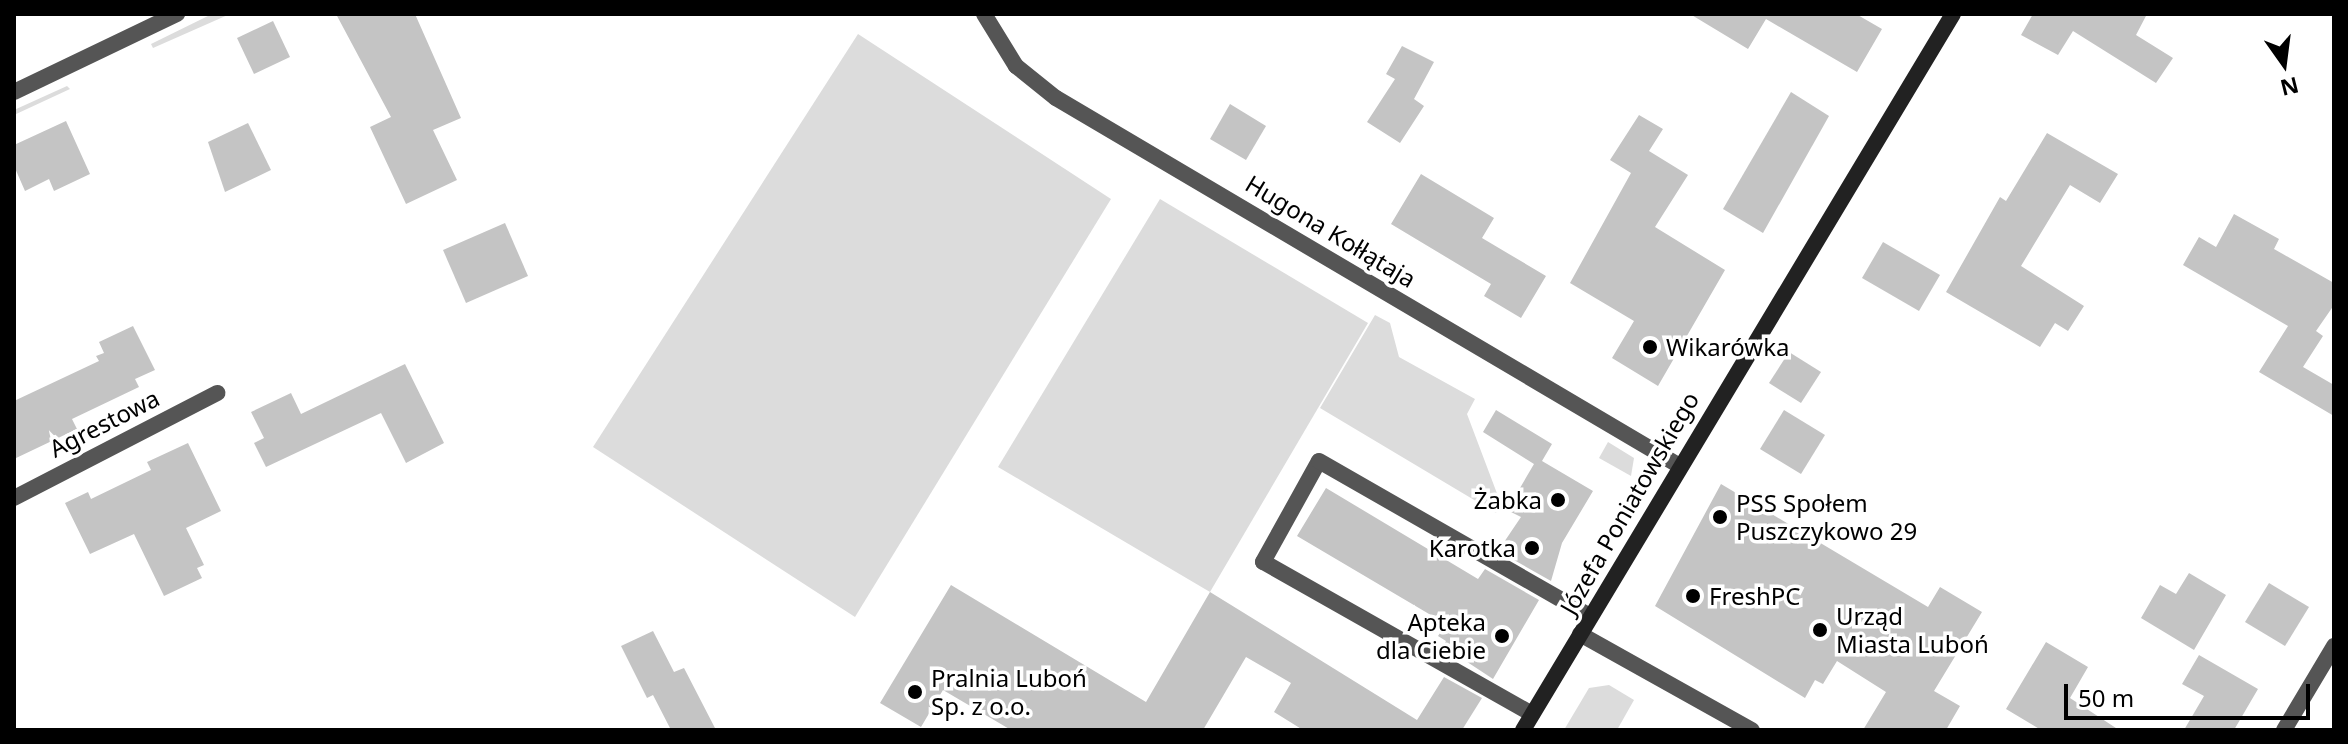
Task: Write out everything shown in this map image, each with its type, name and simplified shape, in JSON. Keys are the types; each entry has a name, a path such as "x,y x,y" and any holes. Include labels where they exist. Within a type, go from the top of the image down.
{"street":[{"path":"14,92 177,14"},
{"name":"Hugona Kołłątaja","path":"984,14 1016,66 1056,98 1678,465"},
{"name":"Józefa Poniatowskiego","path":"1523,730 1678,465 1953,14"},
{"name":"Agrestowa","path":"14,498 217,393"},
{"path":"1532,714 1263,562 1319,461 1590,616"},
{"path":"1580,634 1752,730"},
{"path":"2284,730 2334,646"}],"shaded area":[{"path":"212,14 230,14 153,48 151,44"},
{"path":"858,34 1111,199 855,617 593,447"},
{"path":"67,86 70,89 14,115 14,110"},
{"path":"1160,199 1368,323 1210,592 998,467"},
{"path":"1375,315 1390,323 1399,357 1475,399 1467,414 1501,504 1496,513 1320,408"},
{"path":"1608,442 1634,458 1631,476 1599,458"},
{"path":"1609,685 1634,700 1617,730 1564,730 1589,688"}],"building":[{"path":"336,14 415,14 461,118 433,130 457,180 406,204 370,127 391,117"},
{"path":"1690,14 1856,14 1882,29 1857,72 1766,19 1748,49"},
{"path":"2033,14 2147,14 2136,35 2173,58 2156,83 2073,31 2058,55 2021,35"},
{"path":"273,21 290,57 254,74 237,38"},
{"path":"1402,46 1434,62 1414,99 1424,106 1400,143 1367,122 1395,79 1386,74"},
{"path":"1791,92 1829,116 1763,233 1723,209"},
{"path":"1230,104 1266,126 1246,160 1210,139"},
{"path":"1639,115 1663,129 1649,151 1688,175 1655,227 1725,270 1658,386 1612,358 1634,321 1570,283 1631,173 1610,160"},
{"path":"66,121 90,174 54,191 49,179 25,191 14,166 14,145"},
{"path":"248,123 271,170 225,192 208,142"},
{"path":"2047,133 2118,174 2100,203 2070,185 2021,266 2084,306 2068,331 2055,323 2040,347 1946,292 2000,197 2006,201"},
{"path":"1421,174 1494,218 1482,238 1546,276 1521,318 1484,296 1491,284 1391,224"},
{"path":"2234,214 2279,239 2274,249 2334,283 2334,305 2316,331 2323,336 2303,367 2334,385 2334,416 2259,372 2288,326 2183,265 2199,237 2216,247"},
{"path":"505,223 528,276 466,303 443,250"},
{"path":"1883,242 1940,275 1919,311 1862,278"},
{"path":"133,326 155,370 135,379 139,387 72,419 77,429 14,459 14,401 99,361 96,356 104,353 99,342"},
{"path":"1789,352 1821,372 1801,403 1769,383"},
{"path":"405,364 444,443 406,463 381,413 266,467 254,443 264,438 251,412 291,393 301,414"},
{"path":"1496,410 1552,444 1542,461 1593,491 1562,543 1551,581 1498,551 1521,517 1507,510 1534,464 1483,432"},
{"path":"1784,410 1825,435 1801,474 1760,449"},
{"path":"188,443 221,511 186,528 204,565 197,568 202,578 164,596 134,534 90,554 65,503 88,492 91,499 151,470 147,462"},
{"path":"1721,484 1928,607 1940,587 1982,612 1934,691 1960,706 1946,730 1863,730 1886,692 1837,661 1823,684 1815,680 1805,698 1655,606"},
{"path":"1326,488 1478,579 1485,569 1539,600 1493,679 1443,646 1446,641 1438,636 1446,624 1297,536"},
{"path":"2189,573 2226,595 2194,650 2141,618 2160,585 2176,594"},
{"path":"2269,583 2309,607 2285,646 2245,622"},
{"path":"951,585 1146,702 1210,592 1417,720 1444,677 1482,698 1462,730 1303,730 1274,712 1291,683 1246,657 1203,730 1011,730 943,690 921,727 880,703"},
{"path":"653,631 674,672 684,668 716,730 671,730 653,695 647,698 621,646"},
{"path":"2046,642 2088,667 2070,698 2119,730 2041,730 2006,709"},
{"path":"2199,655 2258,689 2234,730 2184,730 2204,696 2182,684"}],"place":[{"name":"Wikarówka","path":"1650,347"},
{"name":"Żabka","path":"1558,500"},
{"name":"PSS Społem Puszczykowo 29","path":"1720,517"},
{"name":"Karotka","path":"1532,548"},
{"name":"FreshPC","path":"1693,596"},
{"name":"Urząd Miasta Luboń","path":"1820,630"},
{"name":"Apteka dla Ciebie","path":"1502,636"},
{"name":"Pralnia Luboń Sp. z o.o.","path":"915,692"}]}
